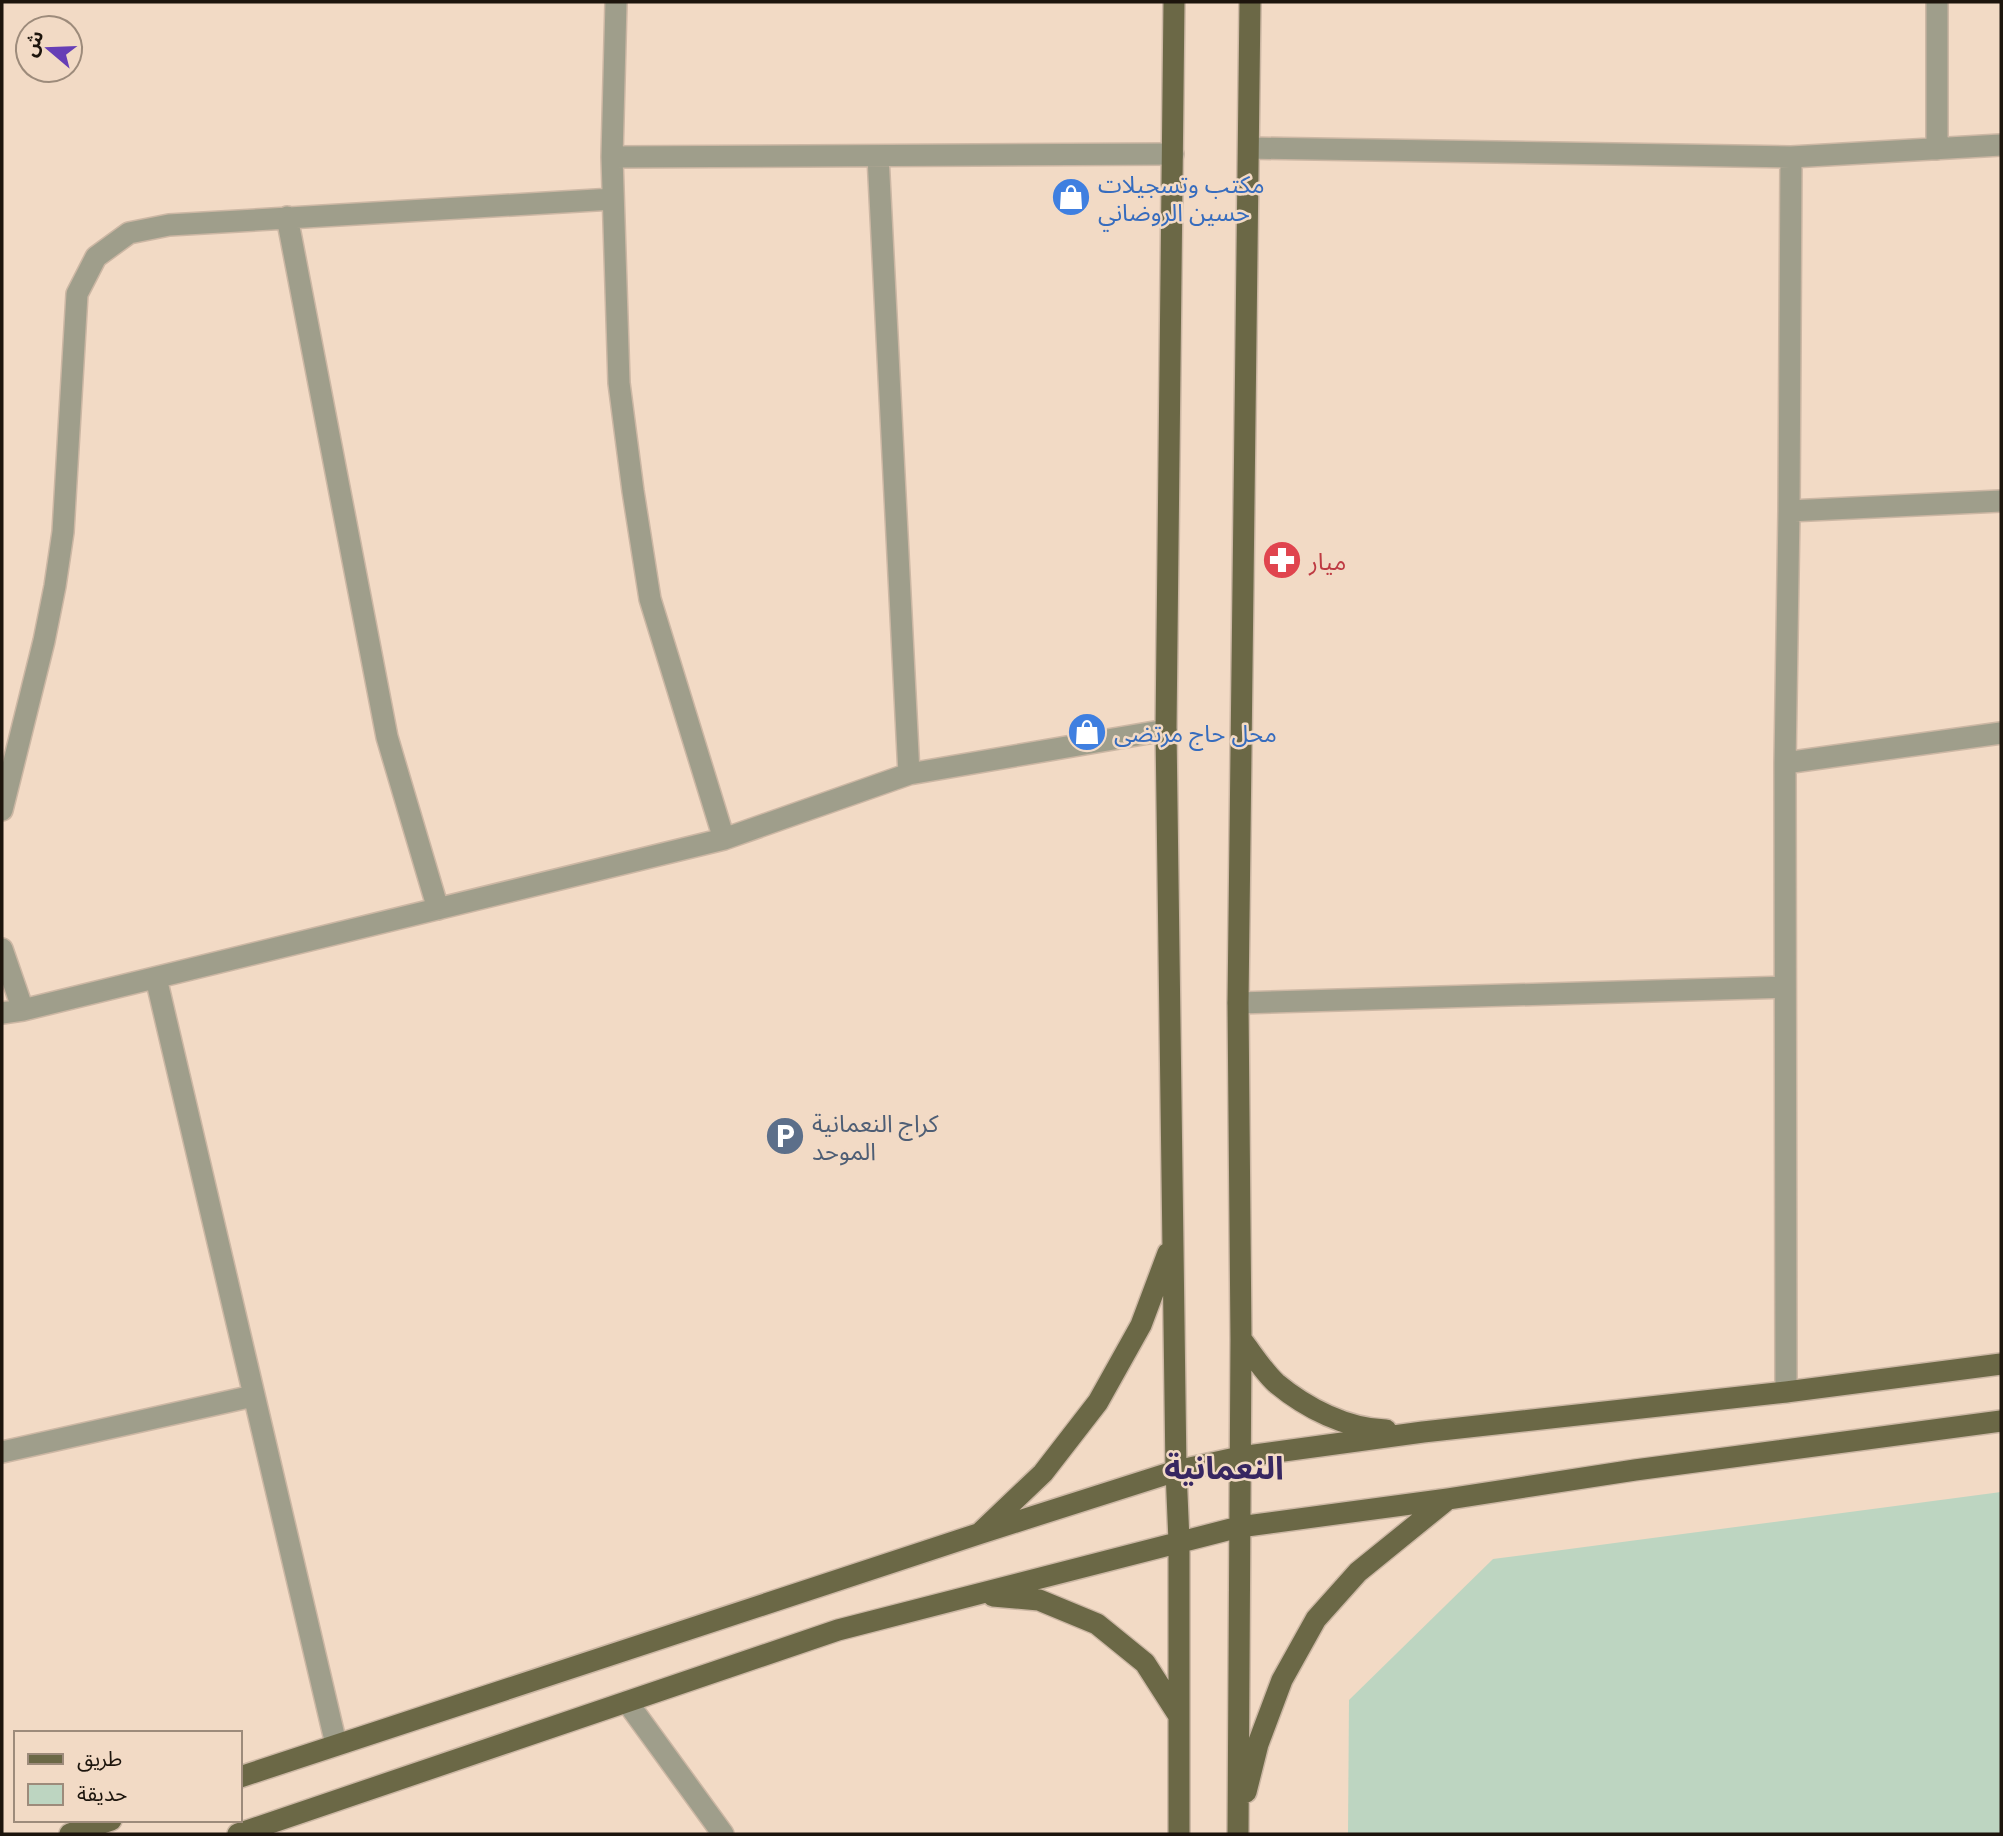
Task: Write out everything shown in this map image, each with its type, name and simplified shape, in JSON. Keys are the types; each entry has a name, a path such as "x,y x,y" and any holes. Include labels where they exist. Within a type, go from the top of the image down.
{"main road":[{"path":"1174,2 1166,730 1179,1541 1179,1834"},
{"path":"1238,1829 1241,1339 1238,1003 1250,2"},
{"path":"978,1534 1043,1473 1098,1402 1141,1325 1173,1242"},
{"path":"1241,1339 1275,1382 1319,1412 1370,1430 1423,1432"},
{"path":"242,1776 978,1534 1176,1472 1240,1457 1423,1432 1786,1392 2001,1364"},
{"path":"238,1834 838,1630 1179,1541 1239,1527 2001,1421"},
{"path":"1238,1829 1258,1744 1282,1680 1316,1619 1358,1572 1448,1499"},
{"path":"977,1595 1039,1600 1097,1624 1145,1664 1179,1716"},
{"path":"70,1834 105,1822"}],"street":[{"path":"615,2 612,157 619,383 633,491 650,599 724,839"},
{"path":"1937,2 1937,149"},
{"path":"1249,148 1791,157 2001,145"},
{"path":"612,157 1173,154"},
{"path":"878,156 909,774"},
{"path":"1786,1392 1785,763 1791,157"},
{"path":"2,810 44,641 63,532 77,294 96,257 129,233 169,225 613,199"},
{"path":"287,217 387,737 438,909"},
{"path":"1789,511 2001,502"},
{"path":"2,949 12,1012 724,839 909,774 1166,730"},
{"path":"1785,763 2001,733"},
{"path":"156,978 336,1744"},
{"path":"1238,1003 1785,987"},
{"path":"2,1452 253,1396"},
{"path":"627,1702 723,1834"}],"green space":[{"path":"2001,1492 2001,1834 1348,1834 1349,1700 1493,1559"}],"place":[{"name":"مكتب وتسجيلات حسين الروضاني","path":"1071,197"},
{"name":"ميار","path":"1282,560"},
{"name":"محل حاج مرتضى","path":"1087,732"},
{"name":"كراج النعمانية الموحد","path":"785,1136"}],"district":[{"name":"النعمانية","path":"1224,1465"}]}
